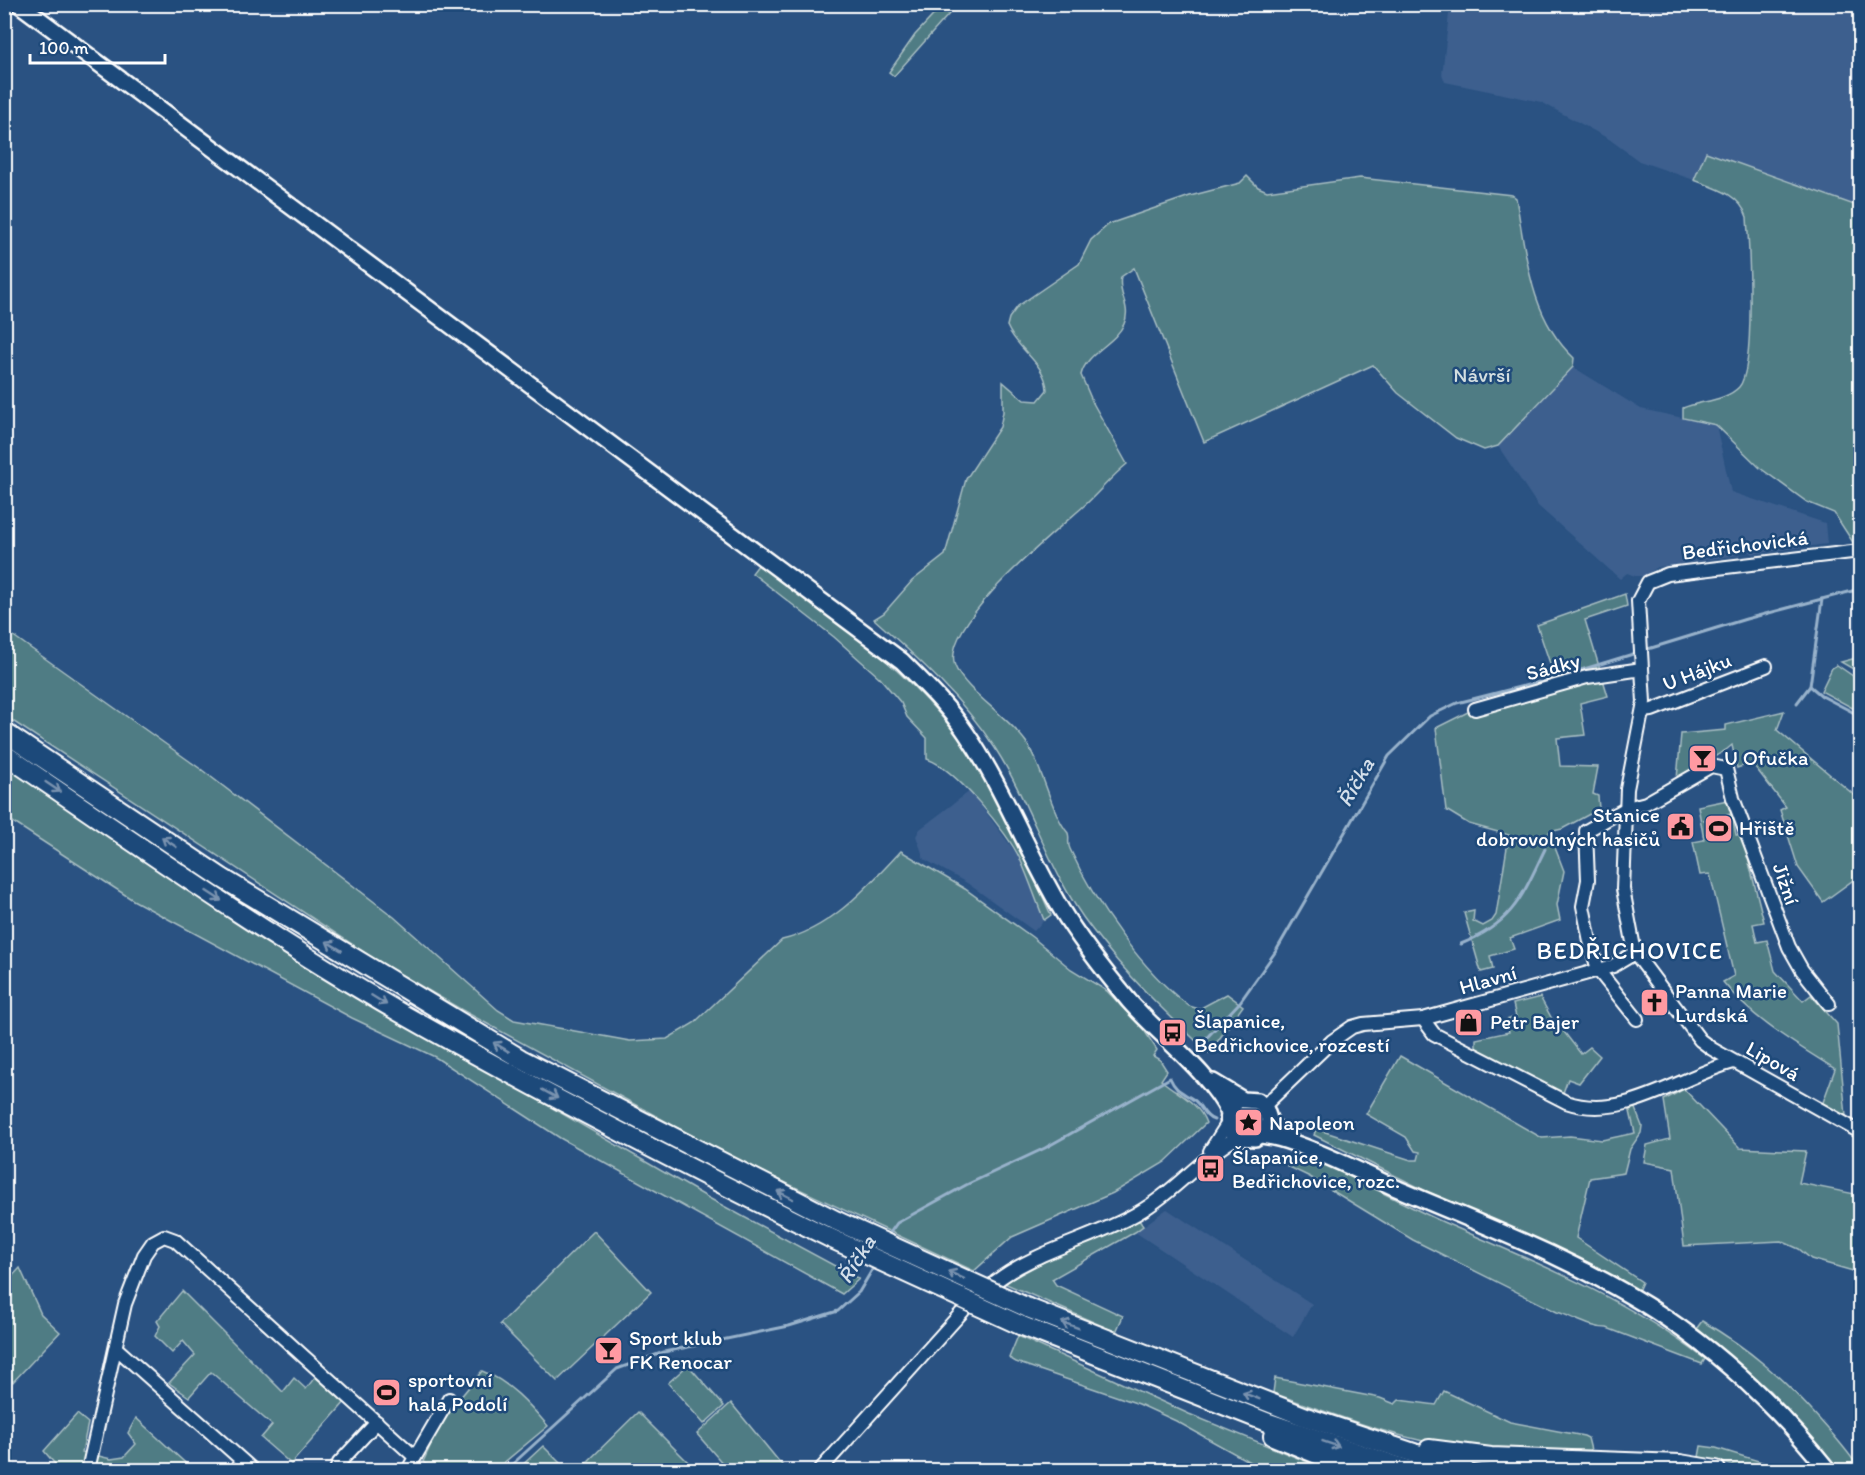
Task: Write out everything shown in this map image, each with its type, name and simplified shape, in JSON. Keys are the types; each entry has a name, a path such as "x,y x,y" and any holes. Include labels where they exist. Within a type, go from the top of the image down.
{"highway":[{"path":"4,732 222,878 521,1059 837,1221 1028,1308 1306,1417 1465,1470"},
{"path":"4,754 211,894 397,1011 636,1142 830,1238 1020,1325 1269,1423 1409,1470"},
{"path":"1080,1350 1155,1386 1356,1470"},
{"path":"1306,1417 1359,1428 1443,1452 1571,1461 1657,1462 1716,1470"}],"main road":[{"path":"18,4 902,661 941,701 966,732 1016,819 1060,907 1083,943 1131,1003 1200,1074 1238,1137 1250,1139 1260,1135 1272,1137 1317,1153 1522,1242 1622,1291 1666,1318 1707,1348 1764,1398 1828,1470"},
{"path":"1200,1074 1243,1100 1258,1101 1275,1129 1317,1153"},
{"path":"1228,1118 1232,1107 1243,1100"},
{"path":"1260,1135 1266,1113"}],"street":[{"name":"Bedřichovická","path":"1642,669 1638,608 1641,591 1651,580 1668,574 1860,551"},
{"name":"U Hájku","path":"1643,711 1652,710 1766,666"},
{"name":"Sádky","path":"1475,709 1587,677 1642,669"},
{"path":"1635,953 1623,889 1628,789 1643,711 1642,669"},
{"name":"Jižní","path":"1627,808 1646,803 1711,766 1726,770 1732,798 1789,947 1802,970 1828,1004"},
{"path":"1627,808 1586,831 1588,880 1582,906 1598,970 1636,1019"},
{"name":"Hlavní","path":"1266,1113 1332,1041 1352,1028 1363,1024 1423,1019 1598,970 1626,960 1635,953"},
{"name":"Lipová","path":"1635,953 1700,1040 1734,1062 1860,1132"},
{"path":"1423,1019 1434,1034 1566,1102 1586,1109 1666,1091 1712,1068 1734,1062"},
{"path":"1712,1049 1712,1068"},
{"path":"1202,1162 1228,1118"},
{"path":"995,1282 1031,1259 1133,1216 1168,1193 1202,1162 1238,1137"},
{"path":"88,1470 125,1304 144,1255 153,1242 164,1236 175,1240 415,1457"},
{"path":"820,1470 963,1311"},
{"path":"116,1348 253,1470"},
{"path":"408,1470 448,1399"},
{"path":"336,1470 339,1463 376,1422"}],"shaded area":[{"path":"1450,5 1860,5 1860,207 1707,152 1694,180 1639,161 1609,139 1541,102 1445,82 1442,75"},
{"path":"1573,367 1641,409 1716,425 1731,492 1825,523 1827,544 1753,554 1745,548 1739,555 1658,567 1644,576 1627,573 1620,579 1538,506 1498,446"},
{"path":"970,791 1019,857 1044,920 1034,931 967,883 924,859 916,836 920,829"},
{"path":"1167,1209 1312,1304 1293,1337 1135,1232"}],"green space":[{"path":"943,5 957,5 894,76 889,72 915,35"},
{"path":"1706,152 1860,207 1860,547 1856,547 1834,513 1807,502 1760,468 1716,425 1683,418 1683,408 1720,398 1734,392 1739,387 1748,356 1750,333 1747,217 1744,209 1733,197 1694,180"},
{"name":"Návrší","path":"1247,176 1258,187 1267,191 1360,178 1512,195 1516,198 1527,263 1539,304 1559,342 1574,358 1573,367 1498,446 1484,450 1456,438 1398,393 1373,365 1204,442 1134,268 1121,277 1121,289 1126,306 1124,324 1114,337 1094,354 1081,375 1093,403 1127,464 1026,557 981,604 964,627 955,648 955,666 977,694 1026,742 1057,814 1068,833 1069,847 1080,870 1106,913 1137,955 1154,975 1189,1006 1199,1009 1227,994 1243,1006 1209,1053 1162,1009 1091,928 1052,863 1008,770 969,713 939,680 874,619 884,613 912,581 945,555 966,479 1000,427 1003,412 1003,382 1024,400 1038,401 1047,390 1037,364 1017,342 1007,326 1009,318 1018,306 1079,264 1091,240 1109,224 1190,196 1240,183"},
{"path":"759,564 876,652 902,675 951,728 986,777 1016,835 1051,915 1044,920 1020,859 993,818 952,775 927,759 927,738 907,717 901,703 880,678 834,637 752,573"},
{"path":"1625,594 1627,606 1585,620 1608,696 1580,703 1585,735 1557,738 1560,766 1598,767 1593,794 1598,796 1599,809 1562,829 1549,832 1564,871 1557,905 1560,920 1510,938 1514,949 1490,956 1493,969 1481,972 1464,913 1474,911 1473,921 1483,926 1492,921 1496,915 1509,835 1469,824 1446,810 1436,728 1468,712 1557,684 1537,625"},
{"path":"5,630 202,770 394,917 498,1010 514,1020 630,1041 667,1039 694,1023 782,940 817,926 848,904 901,851 965,889 1032,937 1071,969 1107,991 1144,1030 1157,1050 1153,1056 1160,1060 1167,1071 1161,1080 1192,1103 1206,1123 1165,1162 1113,1193 1012,1237 974,1271 731,1157 462,1010 376,960 5,716"},
{"path":"1860,657 1860,673 1841,662"},
{"path":"1837,665 1860,681 1860,712 1821,691 1832,668"},
{"path":"1784,711 1777,730 1860,800 1860,875 1823,902 1798,867 1780,810 1786,807 1752,763 1737,768 1732,745 1677,779 1681,734 1726,730 1726,725"},
{"path":"5,766 353,993 705,1196 859,1279 842,1294 560,1138 435,1057 352,1018 133,900 5,817"},
{"path":"1728,800 1731,814 1703,820 1732,815 1736,835 1742,835 1764,922 1753,924 1757,942 1767,940 1775,971 1803,1001 1811,995 1837,1024 1846,1116 1822,1105 1835,1069 1761,1019 1747,1008 1723,982 1734,976 1710,874 1700,875 1693,842 1704,840 1698,806"},
{"path":"1540,997 1558,1030 1561,1028 1581,1054 1590,1047 1600,1056 1579,1083 1568,1079 1563,1093 1476,1051 1476,1039 1509,1032 1506,1020 1516,1017 1513,1004"},
{"path":"1400,1056 1542,1138 1570,1136 1602,1140 1635,1133 1629,1107 1634,1106 1642,1126 1641,1133 1630,1149 1624,1173 1590,1178 1576,1238 1642,1282 1638,1291 1549,1244 1430,1193 1314,1135 1316,1129 1411,1160 1418,1160 1420,1152 1415,1151 1406,1137 1366,1114"},
{"path":"1684,1089 1740,1148 1806,1151 1799,1183 1860,1195 1860,1273 1811,1259 1799,1249 1781,1241 1684,1246 1674,1168 1644,1162 1647,1145 1670,1139 1664,1100"},
{"path":"1243,1107 1253,1107 1260,1114 1260,1124 1253,1131 1243,1131 1236,1124 1236,1114"},
{"path":"1294,1151 1443,1222 1578,1282 1642,1317 1705,1359 1702,1364 1607,1328 1588,1324 1557,1312 1413,1240 1310,1177 1287,1166"},
{"path":"1139,1220 1143,1226 1135,1232 1052,1279 1056,1285 1123,1316 1116,1332 1004,1283 1049,1259"},
{"path":"594,1231 651,1292 557,1381 500,1324"},
{"path":"20,1268 41,1314 60,1332 13,1382 5,1373 5,1284"},
{"path":"182,1291 283,1392 294,1378 306,1389 315,1377 345,1402 291,1464 261,1438 272,1425 211,1372 189,1397 169,1383 195,1355 183,1341 172,1353 155,1336 160,1326 157,1321"},
{"path":"1702,1321 1735,1342 1779,1378 1831,1432 1860,1470 1840,1470 1770,1391 1697,1328"},
{"path":"1018,1336 1189,1414 1327,1470 1264,1470 1176,1421 1139,1404 1016,1362 1009,1358"},
{"path":"688,1365 724,1406 704,1424 668,1383"},
{"path":"482,1371 510,1387 548,1426 495,1470 434,1470 423,1462 442,1420"},
{"path":"1275,1378 1380,1398 1395,1404 1399,1400 1436,1405 1444,1391 1510,1422 1584,1436 1588,1438 1591,1450 1491,1450 1458,1447 1411,1438 1364,1425 1273,1393"},
{"path":"731,1403 786,1470 723,1469 725,1466 697,1434"},
{"path":"638,1412 696,1470 579,1470"},
{"path":"77,1414 88,1423 82,1452 111,1459 124,1457 136,1444 128,1433 136,1418 193,1470 105,1470 98,1465 96,1470 60,1470 44,1451"},
{"path":"543,1446 567,1470 517,1470"},
{"path":"1701,1446 1716,1448 1788,1470 1751,1470 1699,1457"},
{"path":"1495,1467 1658,1470 1496,1470"}],"waterway":[{"name":"Říčka","path":"1648,649 1746,619 1860,589"},
{"path":"1797,703 1810,686 1822,599"},
{"name":"Říčka","path":"1198,1047 1240,1002 1276,951 1389,756 1430,716 1457,703 1555,678 1633,654"},
{"path":"1810,686 1822,696 1860,716"},
{"path":"1461,944 1493,927 1514,907 1545,849"},
{"name":"Říčka","path":"887,1237 897,1223 966,1185 1045,1148 1170,1078 1177,1089 1194,1100 1214,1120"},
{"name":"Říčka","path":"506,1470 617,1369 664,1352 789,1326 838,1311 859,1292 875,1265"}],"place":[{"name":"U Ofučka","path":"1703,758"},
{"name":"Stanice dobrovolných hasičů","path":"1681,827"},
{"name":"Hřiště","path":"1718,828"},
{"name":"Panna Marie Lurdská","path":"1654,1003"},
{"name":"Petr Bajer","path":"1469,1022"},
{"name":"Šlapanice, Bedřichovice, rozcestí","path":"1173,1033"},
{"name":"Napoleon","path":"1248,1123"},
{"name":"Šlapanice, Bedřichovice, rozc.","path":"1211,1169"},
{"name":"Sport klub FK Renocar","path":"608,1350"},
{"name":"sportovní hala Podolí","path":"387,1392"}],"district":[{"name":"BEDŘICHOVICE","path":"1630,951"}]}
